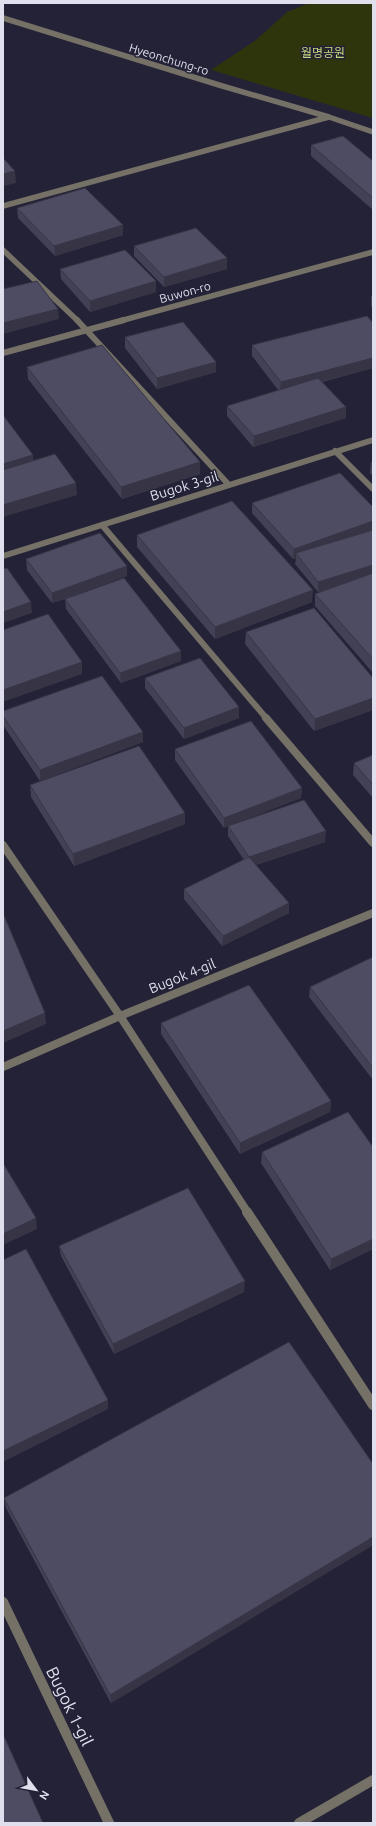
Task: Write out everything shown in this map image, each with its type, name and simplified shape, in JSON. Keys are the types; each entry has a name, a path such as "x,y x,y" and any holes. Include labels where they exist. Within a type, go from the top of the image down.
{"street":[{"name":"Hyeonchung-ro","path":"3,18 219,85 330,117 373,132"},
{"path":"3,206 330,117"},
{"path":"3,250 88,330 229,485"},
{"name":"Buwon-ro","path":"3,353 373,252"},
{"name":"Bugok 3-gil","path":"3,556 373,440"},
{"path":"336,451 373,488"},
{"path":"102,524 373,843"},
{"path":"3,845 120,1016 373,1405"},
{"name":"Bugok 4-gil","path":"3,1067 120,1016 373,913"},
{"name":"Bugok 1-gil","path":"3,1602 109,1823"},
{"path":"299,1823 373,1780"}],"green space":[{"name":"월명공원","path":"309,3 373,3 373,118 211,70 256,40 287,12"}],"building":[{"path":"343,136 373,161 373,198 311,145"},
{"path":"3,158 15,171 3,174"},
{"path":"85,188 123,225 54,246 17,208"},
{"path":"196,228 227,258 164,277 134,246"},
{"path":"125,250 156,281 90,301 60,269"},
{"path":"37,281 58,309 3,323 3,289"},
{"path":"367,316 373,323 373,358 281,382 252,345"},
{"path":"183,322 216,362 157,378 125,337"},
{"path":"102,345 200,462 121,487 27,367"},
{"path":"318,378 346,407 254,436 227,406"},
{"path":"3,415 33,455 3,464"},
{"path":"55,454 76,483 3,505 3,470"},
{"path":"340,473 373,507 373,521 294,549 252,503"},
{"path":"232,501 313,590 215,627 137,535"},
{"path":"373,530 373,565 318,582 296,553"},
{"path":"100,533 127,566 52,593 26,559"},
{"path":"7,568 31,602 3,612 3,569"},
{"path":"373,573 373,659 315,594"},
{"path":"124,578 181,651 120,673 65,599"},
{"path":"314,608 373,678 373,698 315,719 246,632"},
{"path":"48,614 82,662 3,690 3,630"},
{"path":"200,658 239,707 184,728 145,678"},
{"path":"102,676 143,732 40,770 3,716 3,711"},
{"path":"251,721 302,788 224,818 175,749"},
{"path":"139,746 185,813 73,854 30,785"},
{"path":"373,755 373,785 354,763"},
{"path":"304,800 326,831 249,857 228,826"},
{"path":"249,857 289,903 223,936 184,889"},
{"path":"3,913 45,1013 3,1031"},
{"path":"373,957 373,1068 310,987"},
{"path":"249,985 331,1101 240,1143 161,1023"},
{"path":"348,1112 373,1147 373,1239 331,1259 262,1152"},
{"path":"3,1163 36,1218 3,1234"},
{"path":"188,1188 245,1281 113,1344 59,1246"},
{"path":"26,1249 108,1400 3,1451 3,1260"},
{"path":"289,1342 373,1464 373,1537 110,1695 4,1498"},
{"path":"3,1734 43,1823 3,1823"}]}
